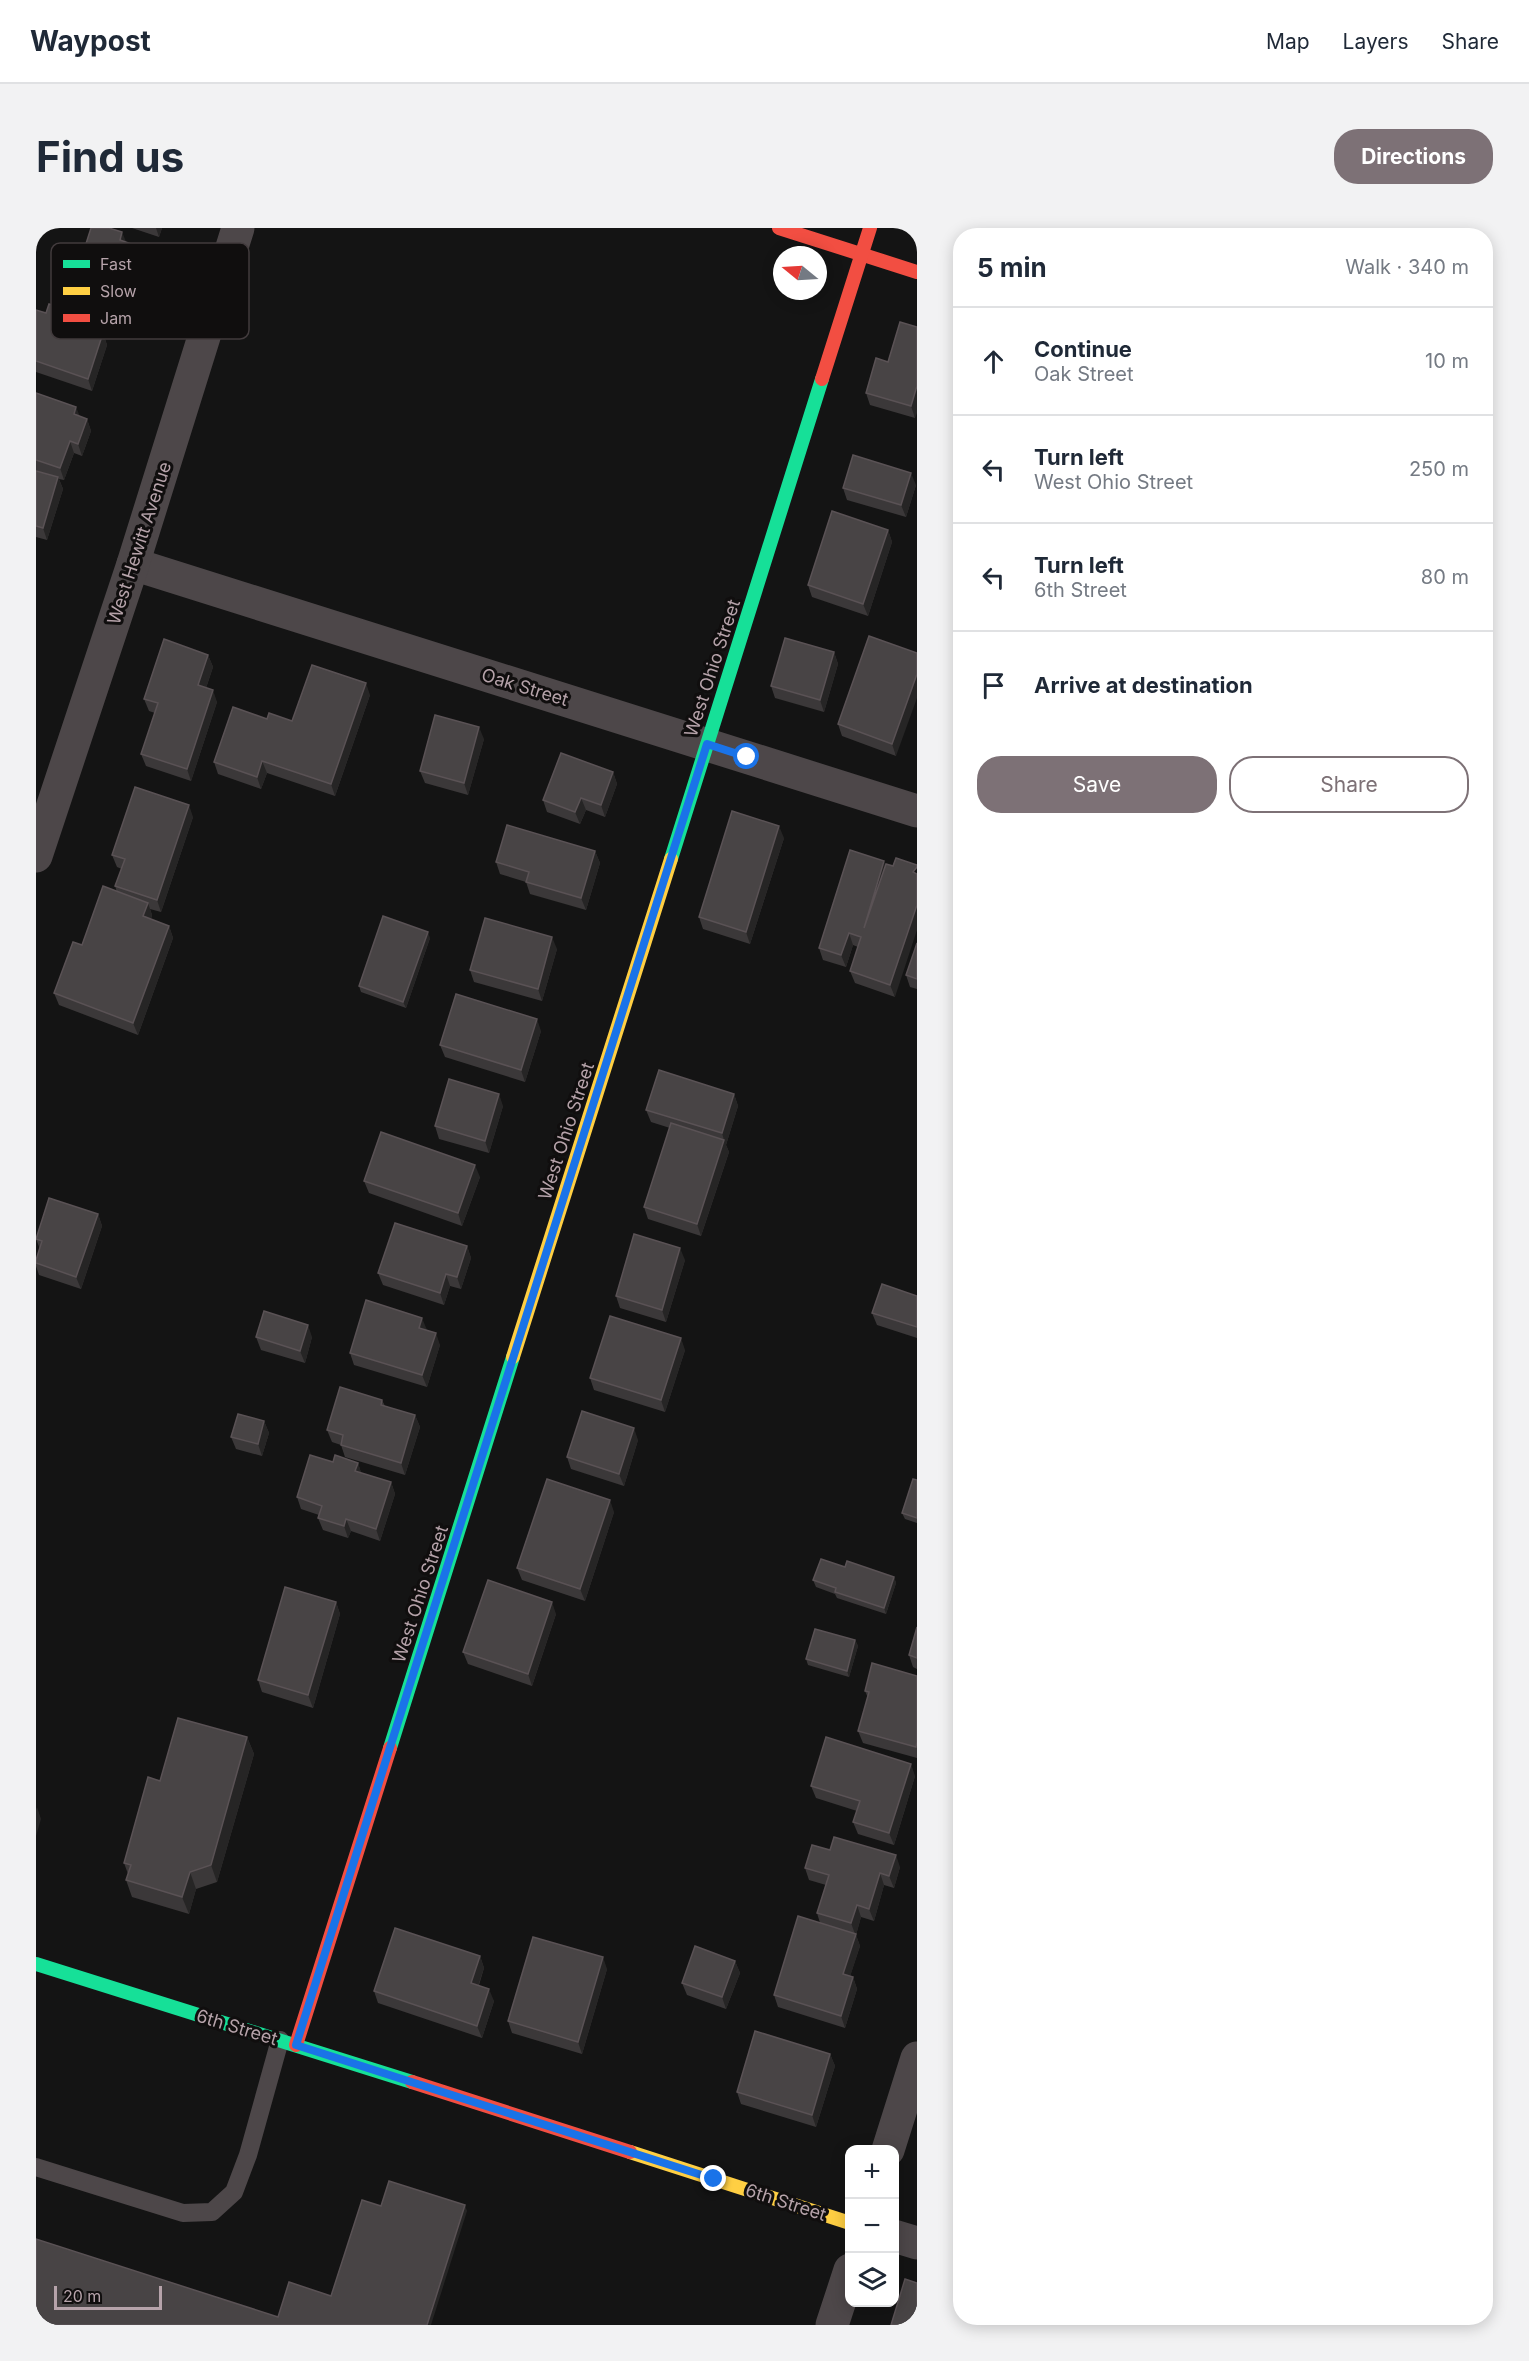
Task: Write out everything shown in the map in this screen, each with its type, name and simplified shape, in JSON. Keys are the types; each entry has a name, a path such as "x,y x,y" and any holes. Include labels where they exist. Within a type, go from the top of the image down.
{"street":[{"name":"West Hewitt Avenue","path":"233,243 238,228"},
{"path":"779,228 917,272"},
{"name":"West Ohio Street","path":"288,2042 707,744 870,228"},
{"name":"West Hewitt Avenue","path":"36,856 133,564 203,339"},
{"name":"Oak Street","path":"133,564 917,811"},
{"name":"6th Street","path":"36,1964 288,2042 845,2222"},
{"path":"890,2145 917,2058"},
{"path":"899,2238 917,2243"},
{"path":"832,2325 845,2283"}],"lane":[{"path":"36,2167 183,2212 212,2212 234,2192 288,2042"}],"building":[{"path":"91,228 109,228 122,232 120,240 128,243 86,243"},
{"path":"49,304 51,305 51,339 101,339 88,379 36,361 36,310 46,313"},
{"path":"900,322 917,327 917,386 911,406 866,393 876,358 888,362"},
{"path":"36,393 76,407 74,414 87,419 78,444 70,441 60,468 36,460"},
{"path":"853,455 911,473 901,505 843,488"},
{"path":"36,471 58,477 43,528 36,526"},
{"path":"832,511 888,530 863,604 808,585"},
{"path":"869,636 917,653 917,674 892,744 838,724"},
{"path":"785,638 834,652 820,700 771,686"},
{"path":"164,639 208,655 198,685 213,690 187,769 141,754 158,703 144,699"},
{"path":"312,665 366,683 331,784 262,761 257,777 214,762 233,707 267,719 269,713 292,721"},
{"path":"435,715 479,727 464,783 420,771"},
{"path":"561,753 613,772 601,805 581,798 575,812 543,800"},
{"path":"135,787 189,805 157,900 115,886 125,859 112,855"},
{"path":"732,811 779,826 746,932 699,917"},
{"path":"507,825 595,851 581,898 526,882 529,872 496,862"},
{"path":"850,850 884,861 864,928 886,864 893,866 896,858 917,865 913,872 917,874 917,905 890,985 850,971 861,937 849,933 841,955 819,948"},
{"path":"103,886 148,903 143,916 169,926 133,1023 54,993 73,942 82,945"},
{"path":"383,916 428,932 403,1002 359,986"},
{"path":"485,918 552,937 538,989 470,970"},
{"path":"917,943 917,979 906,975"},
{"path":"456,994 537,1019 521,1070 440,1045"},
{"path":"659,1070 734,1094 722,1133 646,1110"},
{"path":"449,1079 499,1094 485,1141 435,1126"},
{"path":"671,1123 724,1140 697,1224 644,1207"},
{"path":"381,1132 475,1165 458,1213 364,1181"},
{"path":"49,1198 98,1214 76,1277 36,1263 42,1241 36,1239"},
{"path":"395,1223 467,1246 457,1277 446,1274 440,1293 378,1273"},
{"path":"634,1234 680,1248 662,1310 616,1296"},
{"path":"882,1284 917,1296 917,1327 872,1313"},
{"path":"366,1300 422,1318 419,1328 436,1333 422,1375 350,1353"},
{"path":"264,1311 308,1325 300,1351 256,1337"},
{"path":"610,1316 681,1338 661,1400 590,1378"},
{"path":"340,1387 382,1400 381,1405 415,1415 401,1463 341,1445 343,1435 327,1430"},
{"path":"582,1411 634,1428 619,1474 567,1457"},
{"path":"238,1414 264,1421 258,1444 231,1437"},
{"path":"310,1455 333,1462 335,1455 358,1463 355,1471 391,1482 376,1529 346,1519 344,1526 318,1518 322,1506 297,1497"},
{"path":"547,1479 610,1500 580,1589 517,1568"},
{"path":"913,1479 917,1480 917,1518 902,1513"},
{"path":"821,1559 845,1567 847,1561 894,1577 884,1608 835,1592 836,1588 813,1580"},
{"path":"488,1580 552,1602 528,1674 463,1652"},
{"path":"285,1587 336,1602 308,1695 258,1680"},
{"path":"917,1627 917,1658 909,1655"},
{"path":"815,1629 855,1640 847,1671 806,1659"},
{"path":"872,1663 917,1676 916,1747 858,1731 869,1692 865,1691"},
{"path":"178,1718 247,1737 211,1865 190,1872 182,1897 126,1880 131,1865 124,1863 148,1777 160,1781"},
{"path":"826,1737 911,1764 889,1833 853,1822 860,1801 811,1786"},
{"path":"834,1837 896,1855 889,1876 880,1873 869,1909 857,1905 851,1923 817,1913 829,1875 805,1868 812,1845 830,1850"},
{"path":"798,1916 856,1934 843,1974 853,1977 841,2016 774,1995"},
{"path":"395,1928 480,1956 471,1983 489,1989 477,2026 374,1991"},
{"path":"533,1937 603,1957 578,2042 508,2021"},
{"path":"695,1946 735,1961 722,1997 682,1983"},
{"path":"755,2031 830,2054 812,2115 737,2092"},
{"path":"389,2181 465,2205 427,2325 36,2325 36,2239 278,2317 289,2282 331,2296 362,2200 381,2206"},
{"path":"905,2279 917,2283 917,2325 891,2325 896,2307 899,2307"}],"traffic: fast":[{"path":"671,859 822,379"},
{"path":"390,1748 513,1357"},
{"path":"36,1964 412,2082"}],"traffic: slow":[{"path":"513,1357 671,859"},
{"path":"630,2152 845,2221"}],"traffic: jam":[{"path":"779,228 917,272"},
{"path":"822,379 870,228"},
{"path":"296,2045 390,1748"},
{"path":"412,2082 630,2152"}],"route":[{"path":"714,2179 296,2045 707,744 747,757"}]}
